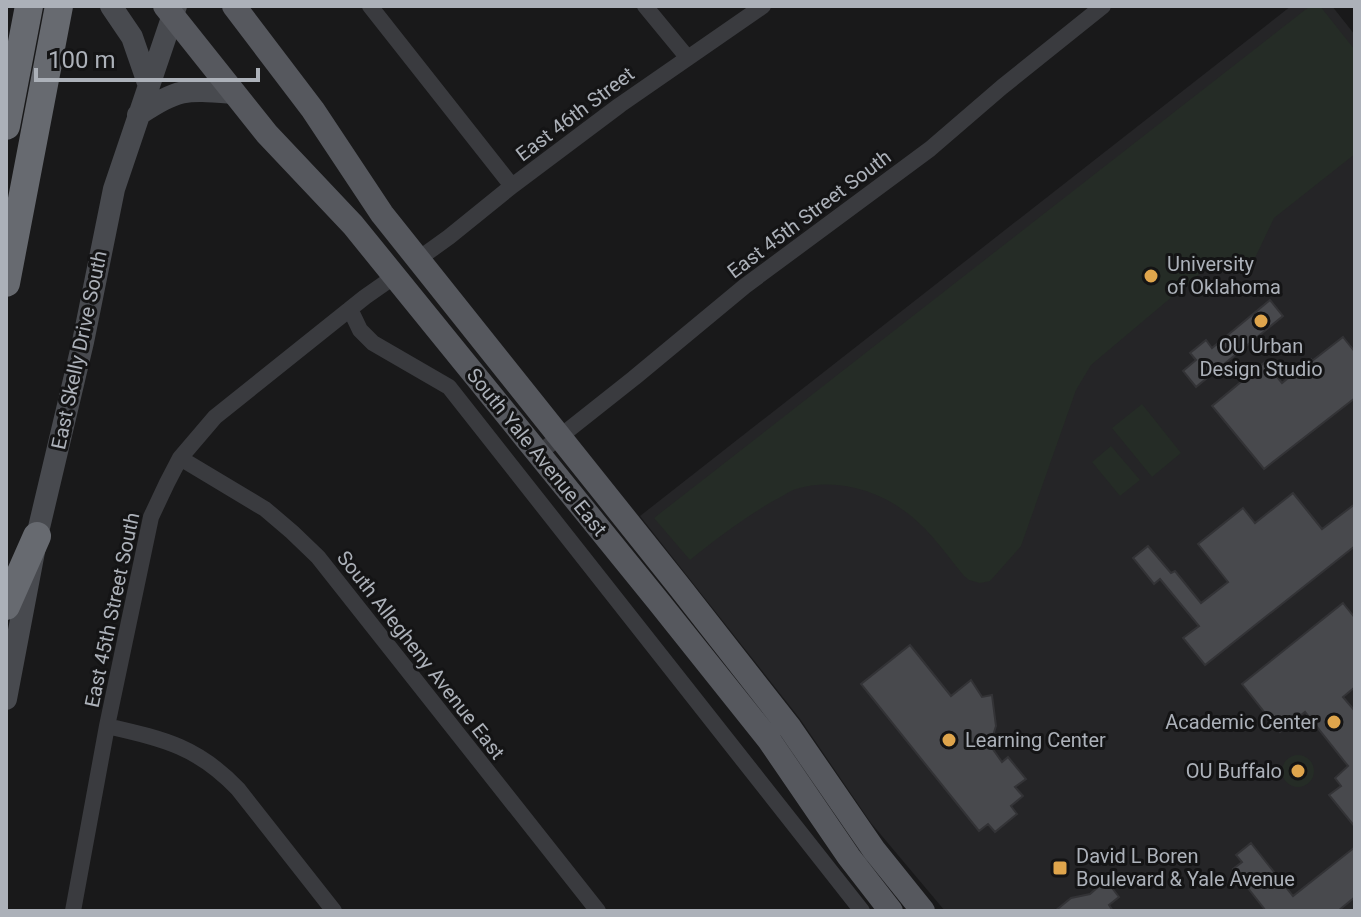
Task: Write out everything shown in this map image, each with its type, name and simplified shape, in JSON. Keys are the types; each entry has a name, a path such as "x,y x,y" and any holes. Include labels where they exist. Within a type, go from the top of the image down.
{"highway":[{"path":"6,283 59,6"},
{"path":"6,126 28,13"},
{"path":"6,606 37,536"}],"main road":[{"path":"111,6 132,37 149,86"},
{"name":"South Yale Avenue East","path":"234,6 298,89 362,186 417,260 790,728 874,850 923,911"},
{"name":"East Skelly Drive South","path":"6,699 37,536 83,342 114,189 171,9"},
{"name":"South Yale Avenue East","path":"171,9 267,134 353,225 769,740 849,857 891,911"},
{"path":"138,115 166,97 186,90 234,93"},
{"path":"395,276 417,260"},
{"path":"658,601 678,585"}],"street":[{"path":"370,6 512,186"},
{"path":"645,6 687,57"},
{"name":"East 46th Street","path":"417,260 687,57 763,6"},
{"name":"East 45th Street South","path":"538,454 745,286 930,149 1103,6"},
{"name":"East 45th Street South","path":"73,911 107,726 151,517 180,458 215,417 395,276"},
{"name":"South Yale Avenue East","path":"350,309 360,330 373,343 449,387 862,911"},
{"name":"South Allegheny Avenue East","path":"180,458 265,509 318,557 598,911"},
{"path":"107,726 172,742 198,755 223,774 334,911"}],"shaded area":[{"name":"University of Oklahoma","path":"1291,6 1332,6 1355,35 1355,911 945,911 871,823 800,719 640,516"},
{"path":"1310,6 1320,6 1355,50 1355,154 1274,218 1255,258 1231,257 1211,264 1091,365 1076,390 1021,546 990,581 980,583 964,576 926,530 907,513 878,496 846,486 813,486 791,491 742,521 690,560 654,518"},
{"path":"1142,404 1181,453 1152,477 1112,428"},
{"path":"1111,446 1140,480 1120,496 1092,462"},
{"path":"1298,755 1310,759 1314,771 1310,783 1298,787 1286,783 1282,771 1286,759"}],"building":[{"path":"1270,300 1283,316 1196,387 1183,371 1196,360 1190,353 1206,340 1212,348"},
{"path":"1343,337 1355,352 1355,398 1264,469 1212,406 1265,362 1282,383"},
{"path":"1293,493 1322,529 1355,504 1355,546 1205,665 1183,638 1199,626 1160,579 1154,584 1133,558 1148,546 1171,573 1175,571 1201,603 1228,582 1198,544 1243,508 1255,523"},
{"name":"Academic Center","path":"1343,603 1355,618 1355,687 1343,697 1355,711 1355,827 1329,795 1341,786 1335,778 1348,766 1305,712 1280,732 1242,684"},
{"name":"Learning Center","path":"910,645 951,696 971,680 982,697 992,695 996,726 990,745 1002,762 1008,757 1026,779 1015,787 1023,796 1011,806 1017,814 995,832 988,824 979,831 861,684"},
{"path":"1251,843 1293,896 1355,847 1355,897 1338,911 1266,911 1233,869 1242,862 1236,855"},
{"path":"1106,880 1119,897 1109,905 1113,911 1055,911 1071,898 1090,894"}],"place":[{"name":"University of Oklahoma","path":"1151,276"},
{"name":"OU Urban Design Studio","path":"1261,321"},
{"name":"Academic Center","path":"1334,722"},
{"name":"Learning Center","path":"949,740"},
{"name":"OU Buffalo","path":"1298,771"},
{"name":"David L Boren Boulevard & Yale Avenue","path":"1060,868"}]}
